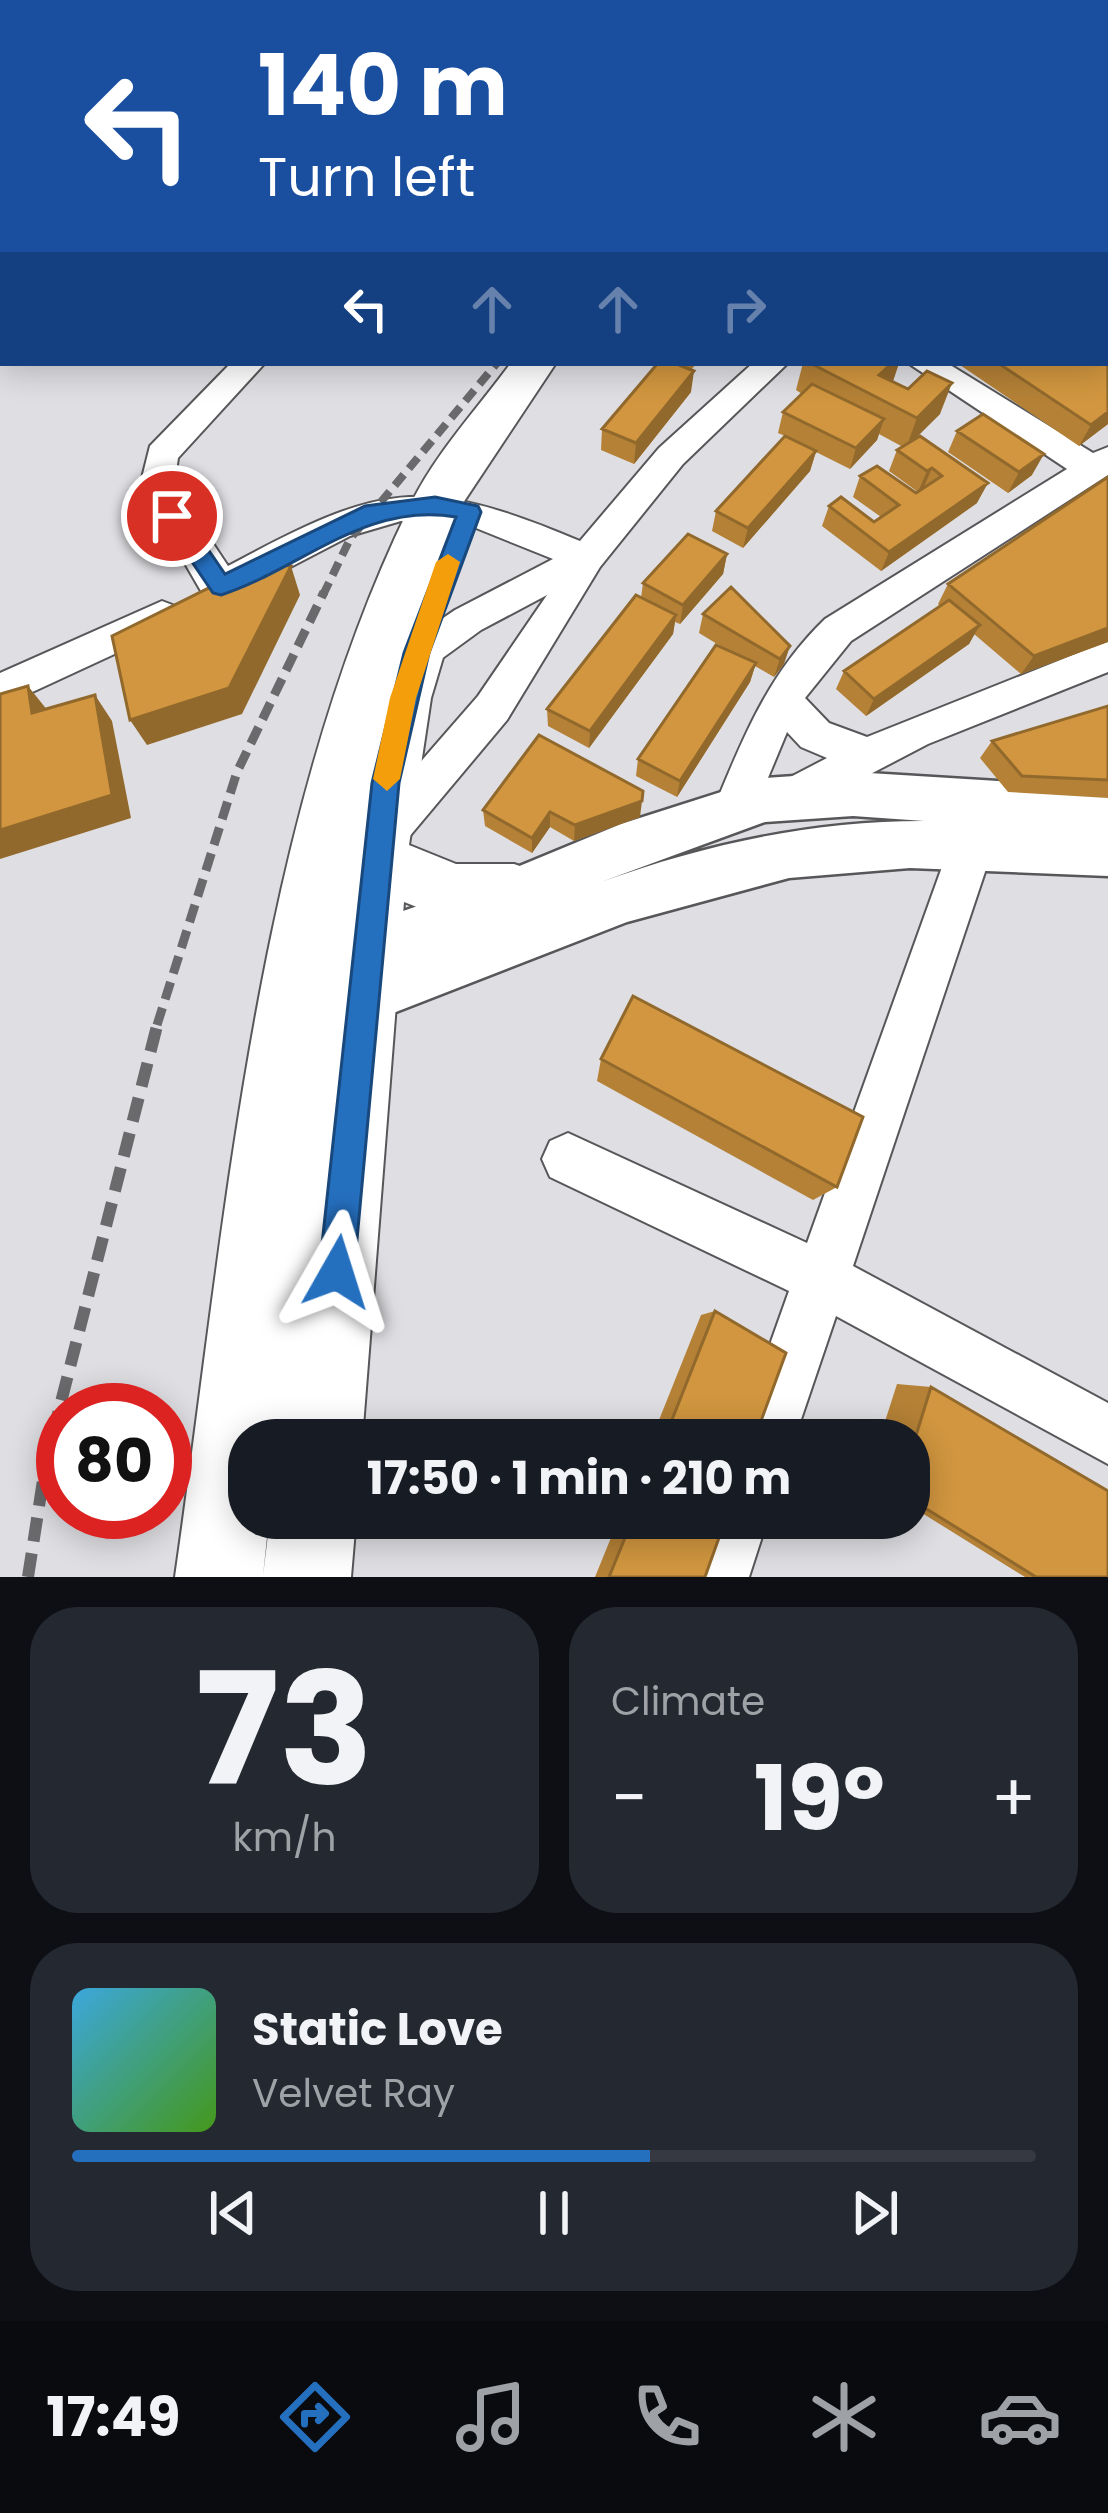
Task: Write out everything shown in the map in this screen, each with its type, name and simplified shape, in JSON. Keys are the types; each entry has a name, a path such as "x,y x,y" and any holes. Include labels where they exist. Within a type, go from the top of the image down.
{"highway":[{"path":"219,1577 295,979 360,702 452,508 532,366"},
{"path":"322,1419 376,852 403,698 452,508 563,366"},
{"path":"376,852 457,893 514,893"},
{"path":"307,1577 311,1539"}],"main road":[{"path":"295,979 330,992 514,893 764,802 853,794 1108,853"},
{"path":"764,802 786,855"},
{"path":"366,972 786,855 974,822 1108,811"}],"street":[{"path":"221,586 157,486 162,454 246,366"},
{"path":"376,852 460,756 547,629 586,559 671,456 769,366"},
{"path":"764,802 781,699 795,674 838,630 1100,464 929,366"},
{"path":"0,691 373,512 452,508 586,559"},
{"path":"360,702 417,653 544,576 586,559"},
{"path":"764,802 974,706 1108,656"},
{"path":"781,699 815,736 866,755"},
{"path":"772,1419 974,822"},
{"path":"568,1159 821,1278 1108,1435"},
{"path":"718,1577 731,1539"}],"building":[{"path":"655,366 694,371 636,443 602,429"},
{"path":"816,366 889,366 879,375 908,389 927,371 952,383 917,418"},
{"path":"1002,366 1108,366 1108,412 1091,425"},
{"path":"812,384 884,419 856,448 783,412"},
{"path":"983,414 1044,454 1019,472 957,431"},
{"path":"785,436 816,451 748,528 716,511"},
{"path":"920,436 988,483 889,552 829,506 841,497 874,522 899,505 860,476 877,466 916,493 942,476 897,450"},
{"path":"1108,477 1108,628 1034,656 948,584"},
{"path":"688,534 727,554 683,605 643,583"},
{"path":"261,562 291,566 229,688 130,720 112,636"},
{"path":"731,587 790,646 780,659 703,614"},
{"path":"636,595 676,615 590,731 547,709"},
{"path":"949,600 980,625 874,699 844,671"},
{"path":"716,645 756,663 680,781 638,759"},
{"path":"28,686 32,713 95,695 112,795 0,830 0,694"},
{"path":"1108,706 1108,780 1022,776 992,741"},
{"path":"539,735 643,791 642,801 575,825 550,812 532,838 483,810"},
{"path":"633,996 863,1117 837,1187 601,1059"},
{"path":"715,1311 786,1353 762,1419 672,1419"},
{"path":"931,1387 1108,1491 1108,1577 1036,1577 930,1511 930,1419 921,1419"},
{"path":"624,1539 719,1539 705,1577 609,1577"}],"railway":[{"path":"323,595 350,539 494,366"},
{"path":"157,1025 237,772 324,592"},
{"path":"28,1577 46,1461 158,1022"}],"slow traffic":[{"path":"387,779 403,698 448,562"}],"route":[{"path":"172,516 221,586 373,512 435,505 470,512 443,574 403,698 386,783 337,1272"}]}
